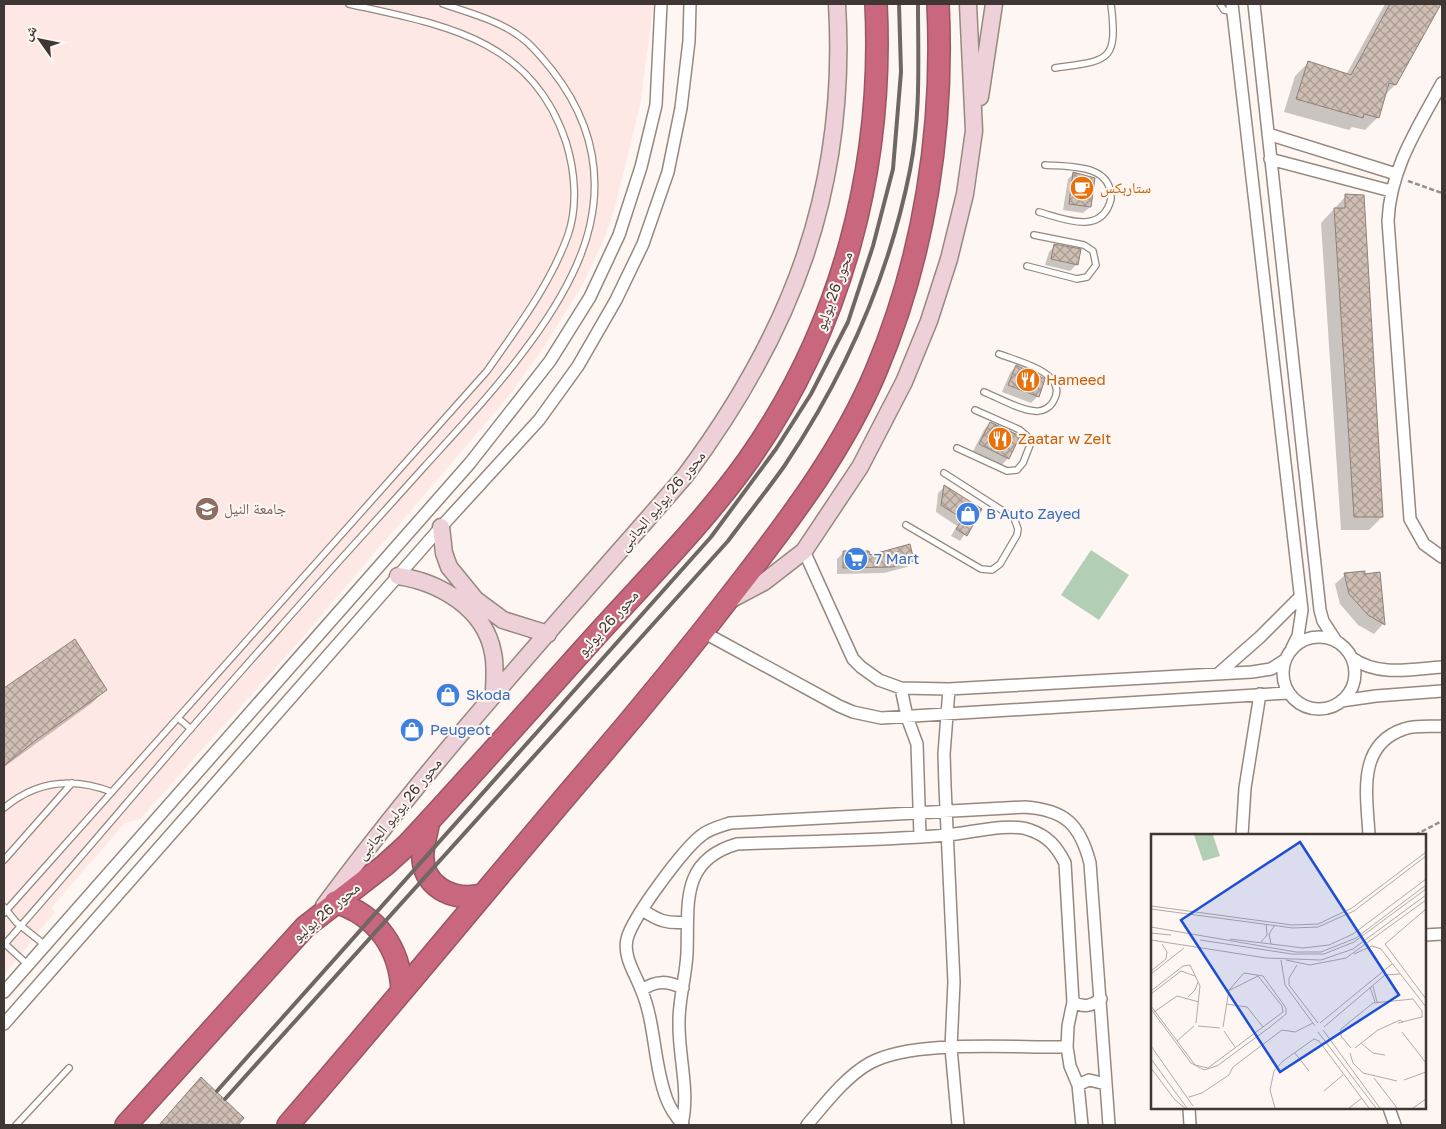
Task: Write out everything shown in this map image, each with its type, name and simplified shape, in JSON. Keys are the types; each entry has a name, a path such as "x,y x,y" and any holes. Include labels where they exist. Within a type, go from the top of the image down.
{"highway":[{"name":"محور 26 يوليو","path":"126,1125 281,951 316,917 385,865 429,821 716,503 755,449 798,378 838,286 864,189 872,140 877,90 876,4"},
{"path":"288,1125 626,727 726,602 809,491 845,434 876,373 899,312 918,241 931,173 939,104 938,4"},
{"path":"429,821 423,852 428,876 446,893 470,898 482,895"},
{"path":"335,902 362,914 384,934 391,944 400,967 402,991"}],"main road":[{"name":"محور 26 يوليو الجانبى","path":"316,917 369,844 494,695 685,476 716,434 744,391 790,300 808,250 822,201 832,150 838,99 840,48 837,4"},
{"path":"968,4 974,131"},
{"path":"726,602 764,582 804,551 860,467 904,382 929,321 949,259 962,204 994,4"},
{"path":"441,527 444,553 449,567 476,600 503,620 548,634"},
{"path":"398,576 435,585 460,602 477,619 494,653 494,695"}],"street":[{"path":"4,992 470,463 550,362 590,297 619,235 641,167 656,104 661,4"},
{"path":"4,1024 441,527 539,420 578,366 616,300 643,244 668,172 681,108 689,41 690,4"},
{"path":"1254,4 1320,610 1323,621 1336,641 1352,658 1370,668 1382,670 1442,667"},
{"path":"1233,8 1300,596 1301,623 1292,648 1285,660 1282,677 1288,692 1294,699 1308,708 1326,708 1341,701 1376,696 1442,691"},
{"path":"1239,67 1260,63"},
{"path":"1442,83 1405,152 1392,191 1388,221 1410,519 1424,544 1442,557"},
{"path":"1268,134 1396,175"},
{"path":"1270,159 1392,191"},
{"path":"804,551 853,659 870,674 901,688 948,689 1261,671 1271,669 1285,660"},
{"path":"1218,674 1260,637 1300,596"},
{"path":"702,632 853,712 881,718 1288,692"},
{"path":"1292,648 1300,642 1318,636 1336,641"},
{"path":"1341,701 1354,681 1355,673 1352,658"},
{"path":"901,688 907,717 916,744 920,836"},
{"path":"948,689 949,714 944,754 954,982 951,1048 958,1125"},
{"path":"1242,834 1245,788 1260,694"},
{"path":"1369,834 1366,771 1372,757 1392,735 1405,728 1442,726"},
{"path":"682,1124 672,1112 660,1080 642,990 631,968 627,951 627,940 631,929 643,910 679,857 691,844 704,833 730,823 1025,807 1042,808 1055,813 1071,824 1083,838 1090,863 1109,1125"},
{"path":"682,1124 686,1098 679,1021 687,963 686,922 690,890 698,869 707,858 720,849 737,844 947,835 1012,828 1029,829 1044,836 1057,847 1065,863 1074,1002 1068,1026 1067,1047 1070,1066 1078,1085 1082,1125"},
{"path":"643,910 666,923 686,922"},
{"path":"1426,935 1442,934"},
{"path":"45,945 61,959"},
{"path":"28,965 43,979"},
{"path":"642,990 651,984 661,982 683,988"},
{"path":"1074,1002 1085,1006 1101,999"},
{"path":"807,1125 838,1090 868,1064 893,1053 951,1048 1067,1047"},
{"path":"1078,1085 1090,1080 1106,1084"},
{"path":"1189,1109 1190,1125"},
{"path":"1389,1109 1395,1125"}],"lane":[{"path":"45,945 21,926 5,910 487,371 551,273 568,234 574,209 574,183 569,150 560,122 544,94 526,73 505,56 455,30 349,4"},
{"path":"28,965 4,944 272,636 497,386 538,331 568,283 582,253 594,203 594,161 582,116 570,94 537,52 520,36 478,16 443,4"},
{"path":"1055,68 1092,63 1109,52 1114,38 1111,4"},
{"path":"1220,4 1224,10 1233,8"},
{"path":"1038,212 1078,222 1091,222 1102,216 1111,199 1107,181 1098,172 1045,165"},
{"path":"1027,266 1077,279 1087,277 1096,265 1093,250 1084,245 1034,235"},
{"path":"984,392 1034,411 1047,408 1055,399 1056,386 1049,375 999,354"},
{"path":"957,448 1007,471 1016,470 1023,463 1030,445 1027,436 1020,430 975,410"},
{"path":"906,525 982,569 992,570 1000,564 1017,535 1018,529 1014,518 944,473"},
{"path":"178,718 191,729"},
{"path":"4,860 72,783"},
{"path":"4,808 29,791 49,784 92,784 112,792"},
{"path":"16,1125 69,1068"}],"path":[{"path":"1396,175 1442,193"},
{"path":"1417,834 1442,821"}],"shaded area":[{"name":"جامعة النيل","path":"4,4 653,4 640,105 614,211 606,234 584,282 544,347 508,397 295,646 140,819 125,823 51,908 55,912 5,974"}],"green space":[{"path":"1091,550 1129,575 1099,620 1061,595"}],"building":[{"path":"1390,4 1441,4 1396,85 1389,83 1379,118 1364,114 1363,118 1296,99 1308,61 1351,75"},
{"name":"ستاربكس","path":"1073,172 1095,178 1091,207 1069,204"},
{"path":"1345,194 1364,195 1383,517 1354,517 1334,208 1345,208"},
{"path":"1054,244 1081,249 1078,265 1051,259"},
{"name":"Hameed","path":"1016,365 1045,379 1039,397 1008,385"},
{"name":"Zaatar w Zeit","path":"990,422 1020,436 1009,459 979,444"},
{"name":"B Auto Zayed","path":"944,485 982,509 967,536 956,529 963,519 941,505"},
{"path":"910,544 914,561 892,567 843,568 843,551 869,551 870,555"},
{"path":"1365,571 1365,574 1380,572 1385,625 1368,615 1349,594 1344,573"},
{"path":"75,639 107,690 36,740 4,766 4,688"},
{"path":"201,1077 244,1118 238,1125 159,1125"}],"railway":[{"path":"217,1091 711,537 776,449 811,394 848,322 873,246 893,169 901,72 899,4"},
{"path":"225,1099 728,541 778,475 807,431 827,396 862,324 890,248 901,209 914,149 916,129 918,4"}],"place":[{"name":"ستاربكس","path":"1082,188"},
{"name":"Hameed","path":"1028,380"},
{"name":"Zaatar w Zeit","path":"1000,439"},
{"name":"جامعة النيل","path":"207,509"},
{"name":"B Auto Zayed","path":"968,514"},
{"name":"7 Mart","path":"856,559"},
{"name":"Skoda","path":"448,695"},
{"name":"Peugeot","path":"412,730"}]}
